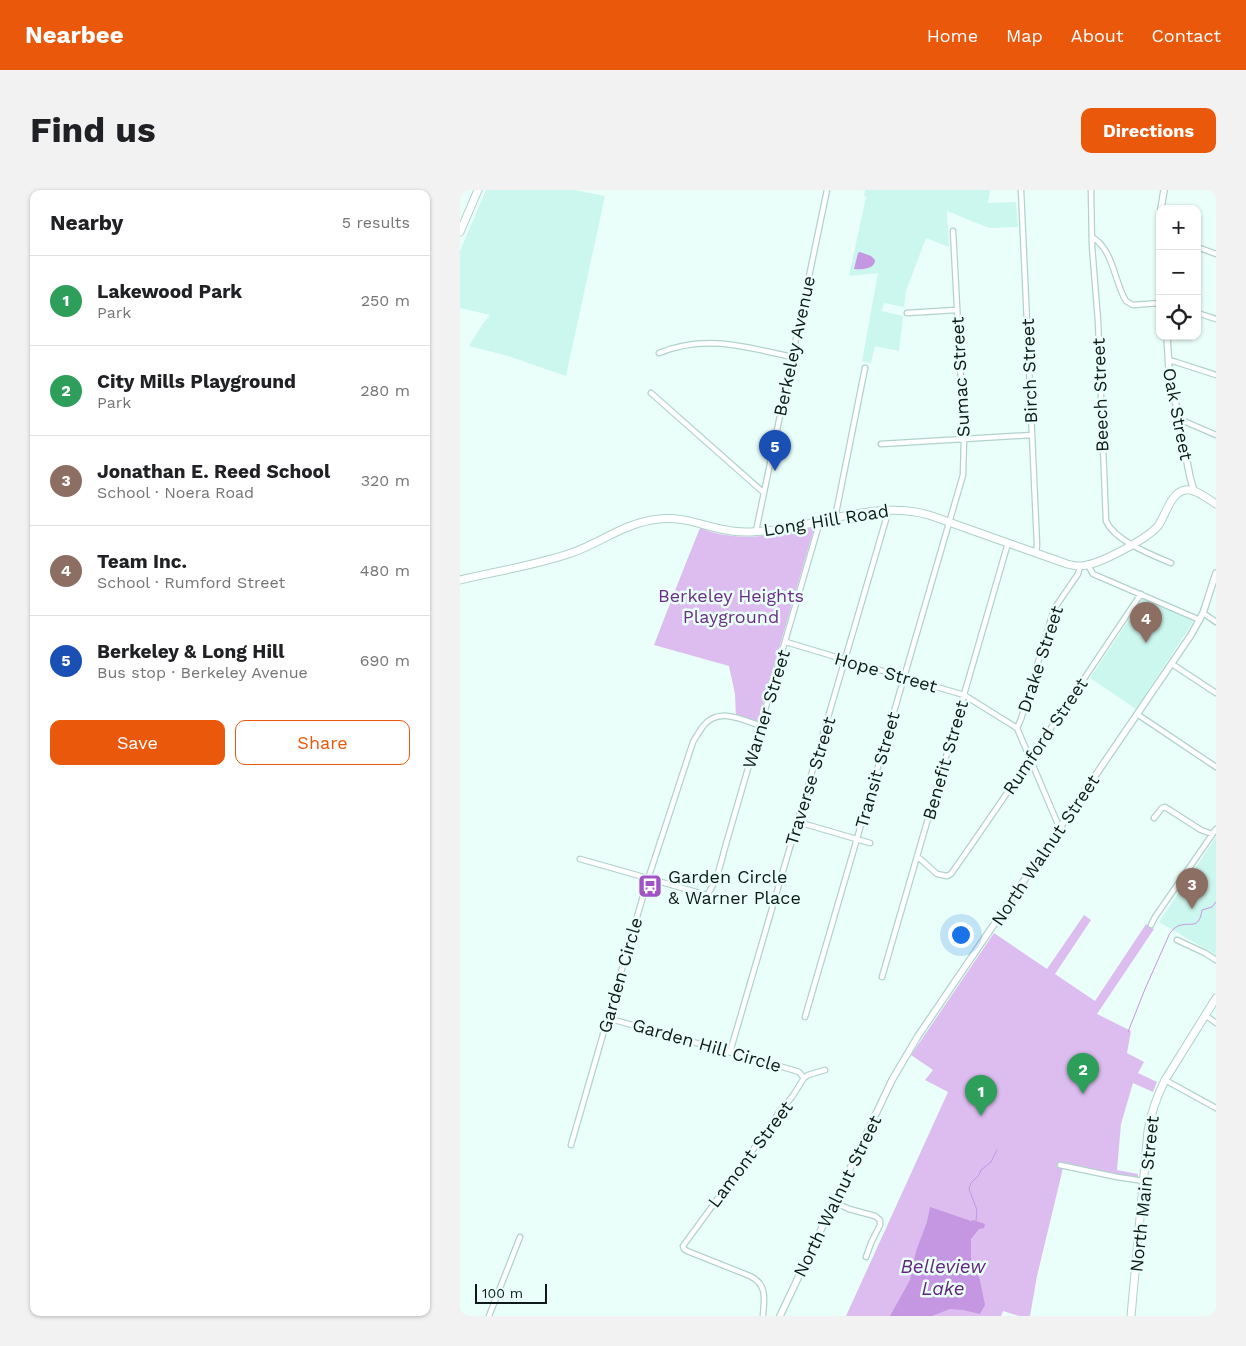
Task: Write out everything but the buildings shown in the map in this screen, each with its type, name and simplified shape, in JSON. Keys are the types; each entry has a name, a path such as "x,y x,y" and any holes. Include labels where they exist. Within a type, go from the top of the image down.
{"main road":[{"path":"460,232 478,190"},
{"path":"1084,566 1132,545 1147,536 1158,526 1177,494 1187,489 1216,504"},
{"name":"Long Hill Road","path":"460,580 567,554 584,548 626,527 651,520 664,518 683,519 725,530 756,532 889,510 914,511 1071,565 1084,566"},
{"name":"North Main Street","path":"1131,1316 1150,1119 1166,1080 1216,998"}],"street":[{"name":"Berkeley Avenue","path":"756,532 827,190"},
{"name":"Birch Street","path":"1022,190 1036,553"},
{"name":"Beech Street","path":"1091,190 1105,518 1110,528 1132,545 1171,563"},
{"path":"1162,205 1164,190"},
{"name":"Sumac Street","path":"950,522 963,475 964,439 953,231"},
{"path":"1092,237 1104,249 1116,274 1124,298 1128,303 1133,305 1156,303"},
{"path":"1201,249 1216,254"},
{"path":"907,312 956,310"},
{"path":"1201,314 1216,319"},
{"name":"Oak Street","path":"1167,340 1168,360 1194,491"},
{"path":"659,353 686,346 714,343 731,344 792,357"},
{"path":"1168,360 1216,375"},
{"path":"835,518 865,368"},
{"path":"651,394 763,492"},
{"path":"1179,420 1216,435"},
{"path":"881,444 1032,435"},
{"name":"Traverse Street","path":"730,1052 889,510"},
{"name":"Warner Street","path":"648,879 707,895 712,888 786,642 820,521"},
{"name":"Transit Street","path":"805,1017 950,522"},
{"name":"Benefit Street","path":"882,977 1008,543"},
{"path":"1084,566 1093,574 1200,620"},
{"name":"Drake Street","path":"1017,728 1054,609 1084,566"},
{"name":"North Walnut Street","path":"780,1316 892,1080 906,1055 1172,664 1200,620 1216,573"},
{"name":"Rumford Street","path":"917,856 937,874 947,876 951,874 1141,594"},
{"path":"1203,613 1216,622"},
{"name":"Hope Street","path":"786,642 964,694 1017,728"},
{"path":"1172,664 1216,693"},
{"path":"1138,714 1216,767"},
{"name":"Garden Circle","path":"571,1144 648,879 691,746 706,724 716,718 728,715 761,726"},
{"path":"1017,728 1060,829"},
{"path":"1154,818 1164,807 1201,830 1212,834"},
{"path":"798,822 870,843"},
{"path":"1151,925 1216,829"},
{"path":"580,859 648,879"},
{"path":"1177,940 1216,960"},
{"path":"1205,1015 1216,1023"},
{"name":"Garden Hill Circle","path":"608,1018 793,1070 799,1072 804,1078"},
{"path":"804,1078 824,1070"},
{"name":"Lamont Street","path":"764,1316 764,1291 757,1280 687,1251 683,1247 684,1243 780,1111 793,1096 804,1078"},
{"path":"1166,1080 1216,1108"},
{"path":"1060,1165 1144,1181"},
{"path":"834,1202 875,1216 880,1221 866,1257"},
{"path":"488,1316 520,1237"}],"shaded area":[{"path":"486,190 575,190 605,196 566,376 508,356 469,346 490,315 460,308 460,251"},
{"path":"865,190 990,190 988,203 1016,202 1018,227 989,228 947,211 949,247 926,238 906,291 904,307 884,303 882,311 903,316 899,351 875,346 871,363 862,361 878,273 849,276 866,197 864,196"},
{"path":"1143,599 1193,622 1136,709 1090,678"},
{"path":"1216,837 1216,955 1159,922"}],"green space":[{"name":"Berkeley Heights Playground","path":"700,528 723,535 747,537 812,528 813,532 757,724 736,718 735,694 729,666 654,645"},
{"path":"1084,915 1091,920 1055,974 1095,1001 1146,924 1154,929 1097,1014 1131,1031 1127,1053 1144,1062 1138,1073 1157,1082 1153,1092 1133,1083 1121,1124 1117,1170 1138,1174 1138,1178 1064,1164 1037,1276 1030,1316 1019,1316 1003,1311 1001,1316 846,1316 948,1092 925,1080 933,1070 911,1055 994,933 1047,969"}],"water":[{"path":"858,253 871,256 875,260 873,265 864,269 854,269"},
{"name":"Belleview Lake","path":"930,1207 985,1224 984,1228 979,1229 971,1239 971,1258 980,1280 985,1305 980,1314 950,1309 932,1316 890,1316 910,1280 916,1251 927,1222"}],"waterway":[{"path":"1128,1032 1171,932 1178,926 1196,923 1201,917 1202,910 1212,907 1216,902"},
{"path":"976,1221 977,1210 969,1189 971,1183 981,1170 991,1162 997,1150"}],"place":[{"name":"Berkeley & Long Hill","path":"775,471"},
{"name":"Team Inc.","path":"1146,643"},
{"name":"Garden Circle & Warner Place","path":"650,886"},
{"name":"Jonathan E. Reed School","path":"1192,909"},
{"name":"City Mills Playground","path":"1083,1094"},
{"name":"Lakewood Park","path":"981,1116"}]}
